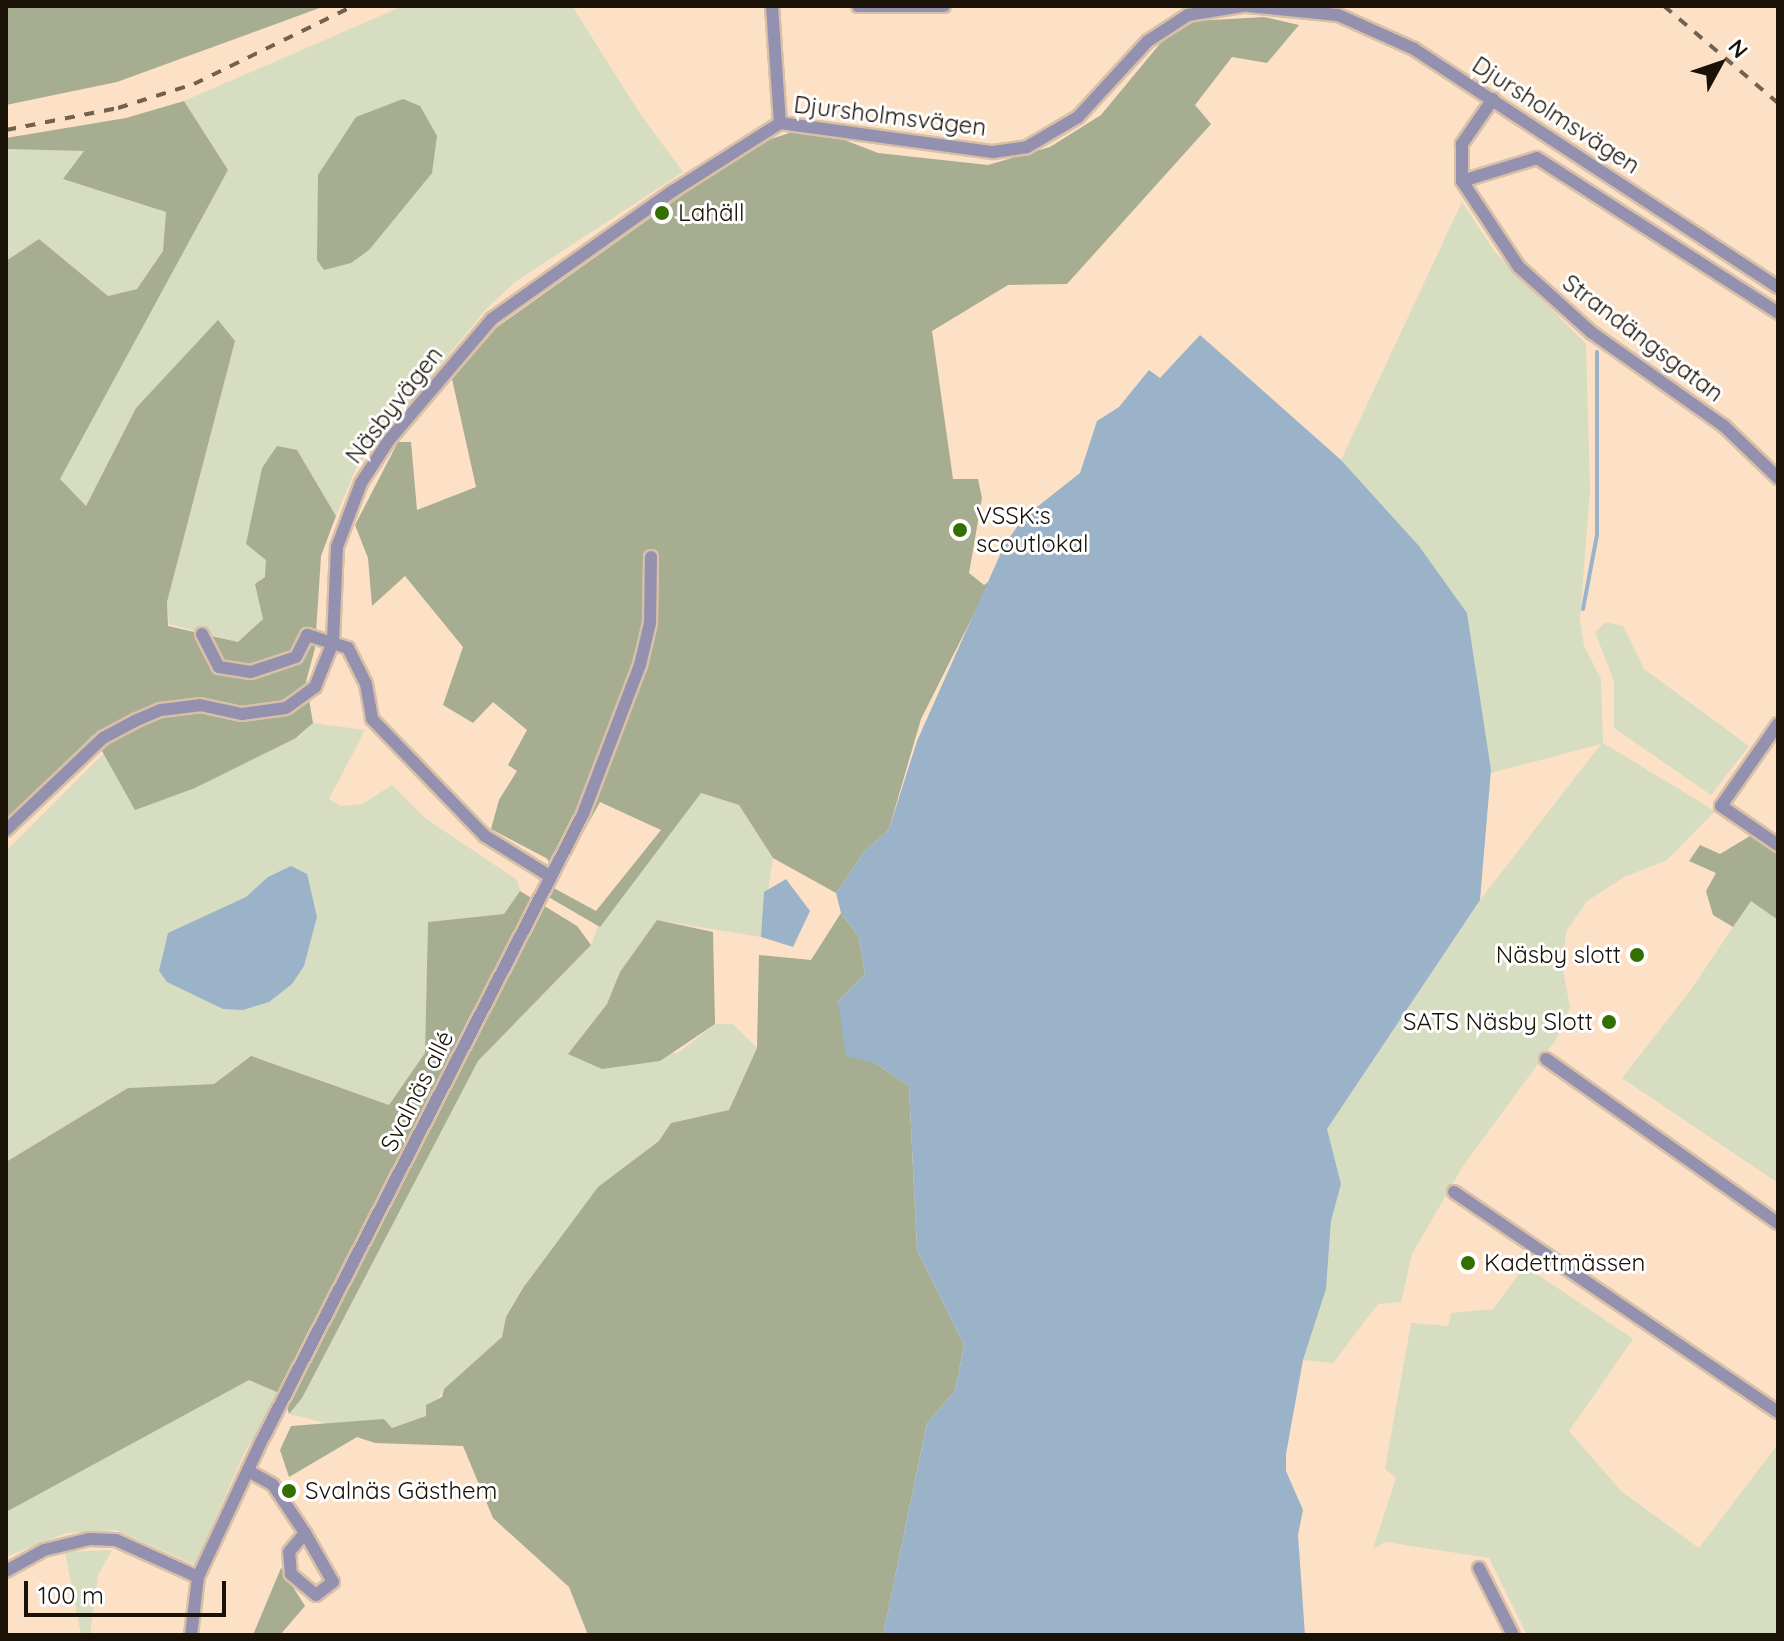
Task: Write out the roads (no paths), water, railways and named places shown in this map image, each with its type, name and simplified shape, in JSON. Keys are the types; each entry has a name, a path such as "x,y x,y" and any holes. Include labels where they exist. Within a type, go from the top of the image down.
{"street":[{"path":"772,6 780,123"},
{"path":"858,6 944,6"},
{"name":"Djursholmsvägen","path":"673,191 780,123 993,152 1027,147 1078,117 1148,41 1188,15 1246,6 1339,11 1414,49 1778,287"},
{"path":"1493,99 1462,144 1462,181 1537,158 1778,313"},
{"name":"Strandängsgatan","path":"1462,181 1519,267 1554,302 1691,399 1778,478"},
{"name":"Näsbyvägen","path":"6,837 103,738 137,720 161,710 200,705 242,714 286,708 315,687 333,642 337,547 361,483 389,440 492,319 673,191"},
{"name":"Svalnäs allé","path":"191,1635 198,1577 548,875 583,814 635,682 650,623 651,557"},
{"path":"202,634 219,667 251,672 296,657 307,635 348,648 358,666 372,719 485,836 548,875"},
{"path":"1778,724 1721,806 1778,845"},
{"name":"Näsbyvägen","path":"6,830 20,820"},
{"path":"1546,1059 1778,1223"},
{"path":"1454,1192 1778,1412"},
{"path":"250,1472 273,1485 305,1533 333,1582 316,1595 291,1574 289,1552 305,1533"},
{"path":"6,1571 66,1542 103,1540 144,1550 198,1577"},
{"path":"1479,1568 1513,1635"}],"water":[{"path":"1200,335 1341,460 1419,546 1467,613 1491,770 1480,900 1327,1129 1341,1184 1331,1221 1326,1289 1303,1360 1286,1454 1286,1471 1303,1510 1298,1535 1305,1635 883,1635 927,1423 955,1391 964,1345 917,1250 909,1086 875,1063 846,1056 838,1001 865,974 859,937 841,913 836,893 864,852 889,829 917,741 1004,546 1023,518 1080,473 1097,421 1119,407 1149,370 1160,378"},
{"path":"291,866 307,874 317,917 304,966 292,984 269,1002 243,1010 223,1009 167,982 159,971 168,933 246,897 268,877"},
{"path":"786,879 810,911 793,947 761,937 764,892"}],"waterway":[{"path":"1583,609 1597,535 1597,352"}],"railway":[{"path":"6,130 118,108 194,84 353,6"},
{"path":"1664,6 1778,103"}],"place":[{"name":"Lahäll","path":"662,213"},
{"name":"VSSK:s scoutlokal","path":"960,530"},
{"name":"Näsby slott","path":"1637,955"},
{"name":"SATS Näsby Slott","path":"1609,1022"},
{"name":"Kadettmässen","path":"1468,1263"},
{"name":"Svalnäs Gästhem","path":"289,1491"}]}
